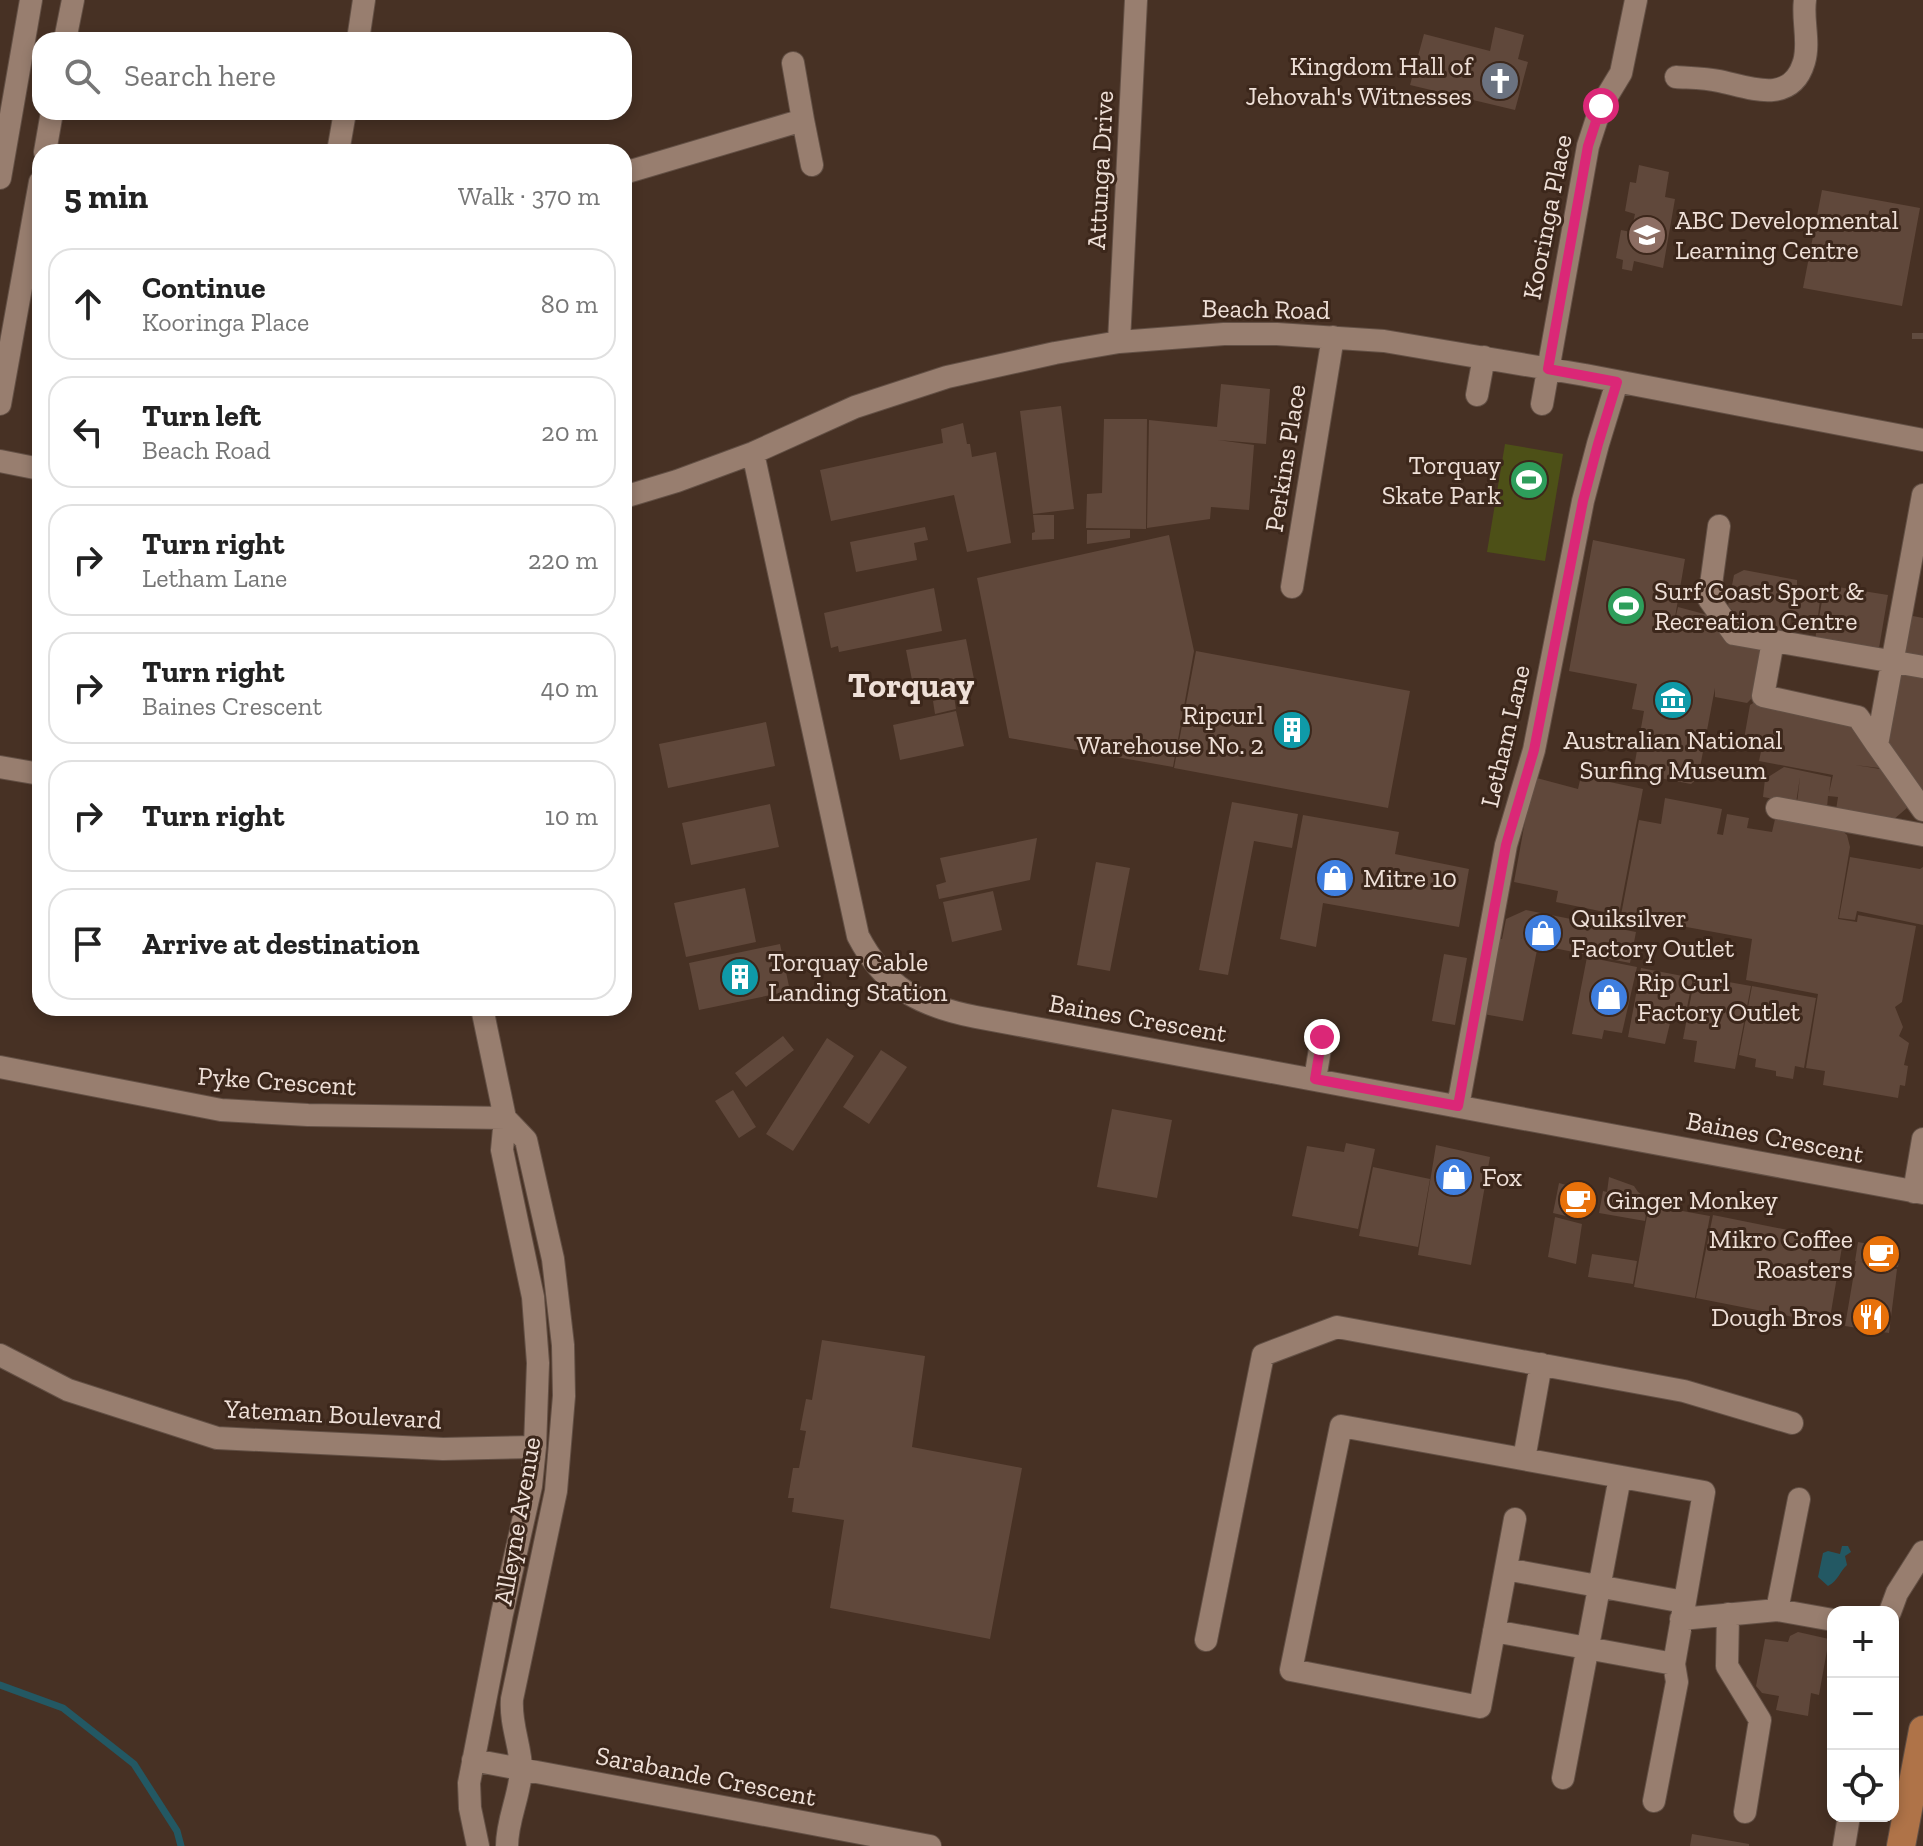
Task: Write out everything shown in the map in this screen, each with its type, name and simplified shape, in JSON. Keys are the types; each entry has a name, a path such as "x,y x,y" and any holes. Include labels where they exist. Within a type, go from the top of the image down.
{"main road":[{"path":"1901,1846 1923,1730"}],"street":[{"path":"0,178 7,98 31,0"},
{"path":"67,32 73,0"},
{"path":"359,32 364,0"},
{"name":"Attunga Drive","path":"1119,342 1136,0"},
{"name":"Kooringa Place","path":"1542,404 1588,146 1601,106 1621,73 1636,0"},
{"path":"1676,77 1716,80 1752,91 1780,88 1799,73 1805,61 1805,0"},
{"path":"793,63 812,165"},
{"path":"46,144 51,120"},
{"path":"339,144 344,120"},
{"path":"632,171 803,120"},
{"path":"0,404 32,226"},
{"name":"Beach Road","path":"632,495 753,453 855,407 917,386 997,365 1119,342 1224,334 1384,341 1923,440"},
{"name":"Perkins Place","path":"1292,587 1333,337"},
{"path":"1477,395 1484,357"},
{"name":"Letham Lane","path":"1458,1106 1506,845 1534,750 1617,382"},
{"name":"Baines Crescent","path":"753,453 858,936 869,957 882,972 917,1000 941,1010 1918,1192"},
{"path":"0,461 32,467"},
{"path":"1877,745 1923,495"},
{"path":"1719,526 1709,599 1734,634 1923,667"},
{"path":"1773,641 1763,696 1858,717 1923,810"},
{"path":"0,767 32,773"},
{"path":"1777,808 1923,835"},
{"name":"Alleyne Avenue","path":"478,1846 470,1808 469,1783 531,1486 535,1447 537,1330 528,1269 502,1150 505,1118 484,1016"},
{"path":"1315,1079 1322,1037"},
{"name":"Pyke Crescent","path":"0,1067 221,1110 308,1115 505,1118"},
{"name":"Alleyne Avenue","path":"505,1118 526,1140 553,1259 563,1358 556,1491 512,1699 511,1716 521,1769 508,1825 507,1846"},
{"path":"1918,1192 1923,1139"},
{"path":"1206,1640 1263,1355 1337,1327 1684,1391 1792,1423"},
{"name":"Yateman Boulevard","path":"0,1355 68,1390 217,1438 443,1449 535,1447"},
{"path":"1524,1459 1541,1364"},
{"path":"1515,1519 1480,1707 1291,1670 1341,1426 1704,1492 1674,1664 1677,1682 1654,1801"},
{"path":"1563,1778 1620,1477"},
{"path":"1777,1610 1799,1499"},
{"path":"1892,1606 1923,1552"},
{"path":"1506,1569 1599,1587 1683,1610 1728,1614 1777,1610 1827,1619"},
{"path":"1728,1614 1727,1666 1760,1720 1745,1812"},
{"path":"1494,1631 1674,1664"},
{"name":"Sarabande Crescent","path":"473,1760 827,1837 930,1846"},
{"path":"1844,1846 1848,1822"}],"shaded area":[{"name":"Torquay Skate Park","path":"1505,444 1563,454 1545,561 1487,552"}],"water":[{"path":"1842,1546 1848,1546 1851,1552 1845,1556 1847,1565 1828,1586 1818,1577 1823,1553 1840,1554"}],"building":[{"path":"1495,27 1524,35 1518,59 1528,62 1515,110 1410,85 1424,34 1490,51"},
{"path":"1639,165 1669,172 1665,197 1675,199 1663,268 1634,261 1632,271 1622,269 1623,260 1616,258 1621,230 1631,232 1635,214 1625,211 1630,182 1636,183"},
{"path":"1822,190 1920,208 1902,306 1803,288"},
{"path":"1221,384 1270,389 1266,444 1218,440 1254,445 1249,510 1211,507 1210,519 1147,528 1149,420 1217,427"},
{"path":"1061,406 1074,509 1033,514 1020,411"},
{"path":"1104,419 1147,419 1146,529 1086,528 1087,494 1102,493"},
{"path":"963,423 972,457 996,452 1011,543 967,552 954,495 831,521 820,470 943,443 941,429"},
{"path":"1033,515 1054,515 1054,539 1032,540 1032,533 1035,532"},
{"path":"925,527 928,540 914,543 917,560 856,572 850,542"},
{"path":"1087,530 1130,530 1130,538 1087,544"},
{"path":"1169,535 1194,651 1173,767 1009,738 977,578"},
{"path":"1593,540 1685,559 1673,629 1678,607 1708,615 1762,646 1752,698 1747,703 1715,697 1715,688 1698,778 1691,784 1633,773 1644,711 1632,709 1637,684 1569,671"},
{"path":"1744,570 1797,580 1797,586 1821,592 1817,624 1791,618 1789,633 1734,623 1736,614 1728,606 1734,575"},
{"path":"1825,585 1888,595 1878,654 1815,639"},
{"path":"934,588 942,631 839,652 838,646 831,648 824,613"},
{"path":"1908,615 1923,618 1923,660 1908,657 1901,646"},
{"path":"966,639 975,684 915,695 906,650"},
{"name":"Ripcurl Warehouse No. 2","path":"1196,651 1410,691 1388,808 1174,768"},
{"path":"1923,671 1923,792 1885,738 1896,672"},
{"path":"954,696 956,709 935,714 933,701"},
{"path":"1758,700 1846,716 1879,768 1855,765 1880,769 1908,807 1893,820 1836,810 1838,797 1828,796 1827,808 1797,804 1800,777 1796,803 1763,797 1765,779 1784,767 1831,777 1829,793 1833,775 1759,761 1763,742 1744,739 1750,705"},
{"path":"956,711 964,746 900,760 893,725"},
{"path":"766,722 775,766 668,788 659,744"},
{"path":"1581,776 1643,789 1619,915 1556,902 1558,891 1514,882 1533,777 1578,789"},
{"path":"1665,798 1722,809 1717,834 1723,835 1727,814 1749,818 1747,828 1772,832 1776,815 1838,827 1847,835 1850,847 1838,919 1857,922 1858,915 1916,926 1902,1002 1895,1007 1903,1027 1899,1036 1909,1043 1904,1065 1908,1066 1905,1086 1900,1085 1898,1098 1823,1085 1825,1071 1806,1068 1818,994 1746,980 1752,939 1621,915 1639,820 1661,824"},
{"path":"1232,802 1298,814 1292,848 1254,841 1228,975 1199,970"},
{"path":"770,804 779,847 691,865 682,823"},
{"path":"1303,815 1399,832 1395,854 1469,869 1459,927 1323,903 1316,947 1280,939"},
{"path":"1037,838 1030,880 939,899 936,885 946,882 940,858"},
{"path":"1850,857 1923,867 1923,925 1857,911 1855,920 1839,918"},
{"path":"1096,862 1130,868 1110,971 1077,965"},
{"path":"745,888 756,942 686,957 674,903"},
{"path":"993,891 1002,930 952,942 943,902"},
{"path":"1526,910 1636,932 1630,963 1538,945 1523,1021 1483,1014 1498,938 1502,939 1506,919"},
{"name":"Torquay Cable Landing Station","path":"780,944 790,991 699,1010 689,963"},
{"path":"1444,954 1467,958 1455,1025 1432,1021"},
{"path":"1587,957 1637,967 1622,1033 1604,1030 1602,1039 1572,1034"},
{"path":"1641,968 1693,978 1684,1022 1671,1019 1665,1044 1628,1037"},
{"path":"1695,976 1751,986 1735,1069 1694,1062 1697,1041 1683,1039"},
{"path":"1752,986 1816,998 1804,1068 1795,1066 1793,1079 1776,1076 1776,1071 1755,1067 1756,1059 1739,1055"},
{"path":"783,1036 794,1050 746,1087 735,1073"},
{"path":"827,1038 854,1056 793,1151 766,1134"},
{"path":"881,1050 907,1067 869,1124 843,1107"},
{"path":"733,1090 756,1127 739,1138 715,1101"},
{"path":"1112,1109 1172,1120 1157,1198 1097,1187"},
{"path":"1346,1143 1375,1149 1358,1229 1292,1216 1307,1146 1344,1152"},
{"path":"1436,1145 1490,1157 1471,1265 1418,1255"},
{"path":"1373,1167 1430,1179 1418,1247 1359,1236"},
{"path":"1609,1177 1634,1186 1648,1199 1645,1221 1599,1213"},
{"path":"1559,1183 1588,1191 1583,1220 1553,1213"},
{"path":"1649,1205 1710,1216 1695,1298 1634,1287"},
{"path":"1713,1215 1843,1241 1829,1324 1696,1298"},
{"path":"1555,1217 1582,1224 1576,1264 1548,1257"},
{"path":"1858,1242 1901,1250 1898,1267 1855,1261"},
{"path":"1592,1254 1637,1261 1633,1284 1588,1277"},
{"path":"1856,1261 1897,1269 1889,1333 1845,1326"},
{"path":"822,1340 925,1356 912,1447 1022,1468 990,1639 830,1608 844,1520 792,1512 794,1498 788,1498 793,1468 799,1468 806,1431 800,1430 806,1399 812,1400"},
{"path":"1798,1632 1827,1639 1819,1695 1811,1693 1808,1716 1776,1710 1779,1696 1762,1693 1756,1686 1765,1639 1788,1642 1790,1636"},
{"path":"1692,1834 1749,1844 1749,1846 1690,1846"}],"waterway":[{"path":"0,1685 63,1708 134,1764 177,1831 181,1846"}],"tunnel":[{"path":"1923,333 1923,339"}],"place":[{"name":"Kingdom Hall of Jehovah's Witnesses","path":"1500,81"},
{"name":"ABC Developmental Learning Centre","path":"1647,235"},
{"name":"Torquay Skate Park","path":"1529,480"},
{"name":"Surf Coast Sport & Recreation Centre","path":"1626,606"},
{"name":"Australian National Surfing Museum","path":"1673,700"},
{"name":"Ripcurl Warehouse No. 2","path":"1292,730"},
{"name":"Mitre 10","path":"1335,878"},
{"name":"Quiksilver Factory Outlet","path":"1543,933"},
{"name":"Torquay Cable Landing Station","path":"740,977"},
{"name":"Rip Curl Factory Outlet","path":"1609,997"},
{"name":"Fox","path":"1454,1177"},
{"name":"Ginger Monkey","path":"1578,1200"},
{"name":"Mikro Coffee Roasters","path":"1881,1254"},
{"name":"Dough Bros","path":"1871,1317"}],"district":[{"name":"Torquay","path":"911,685"}],"route":[{"path":"1322,1037 1315,1079 1458,1106 1506,845 1534,750 1583,501 1617,382 1548,369 1588,146 1601,106"}]}
